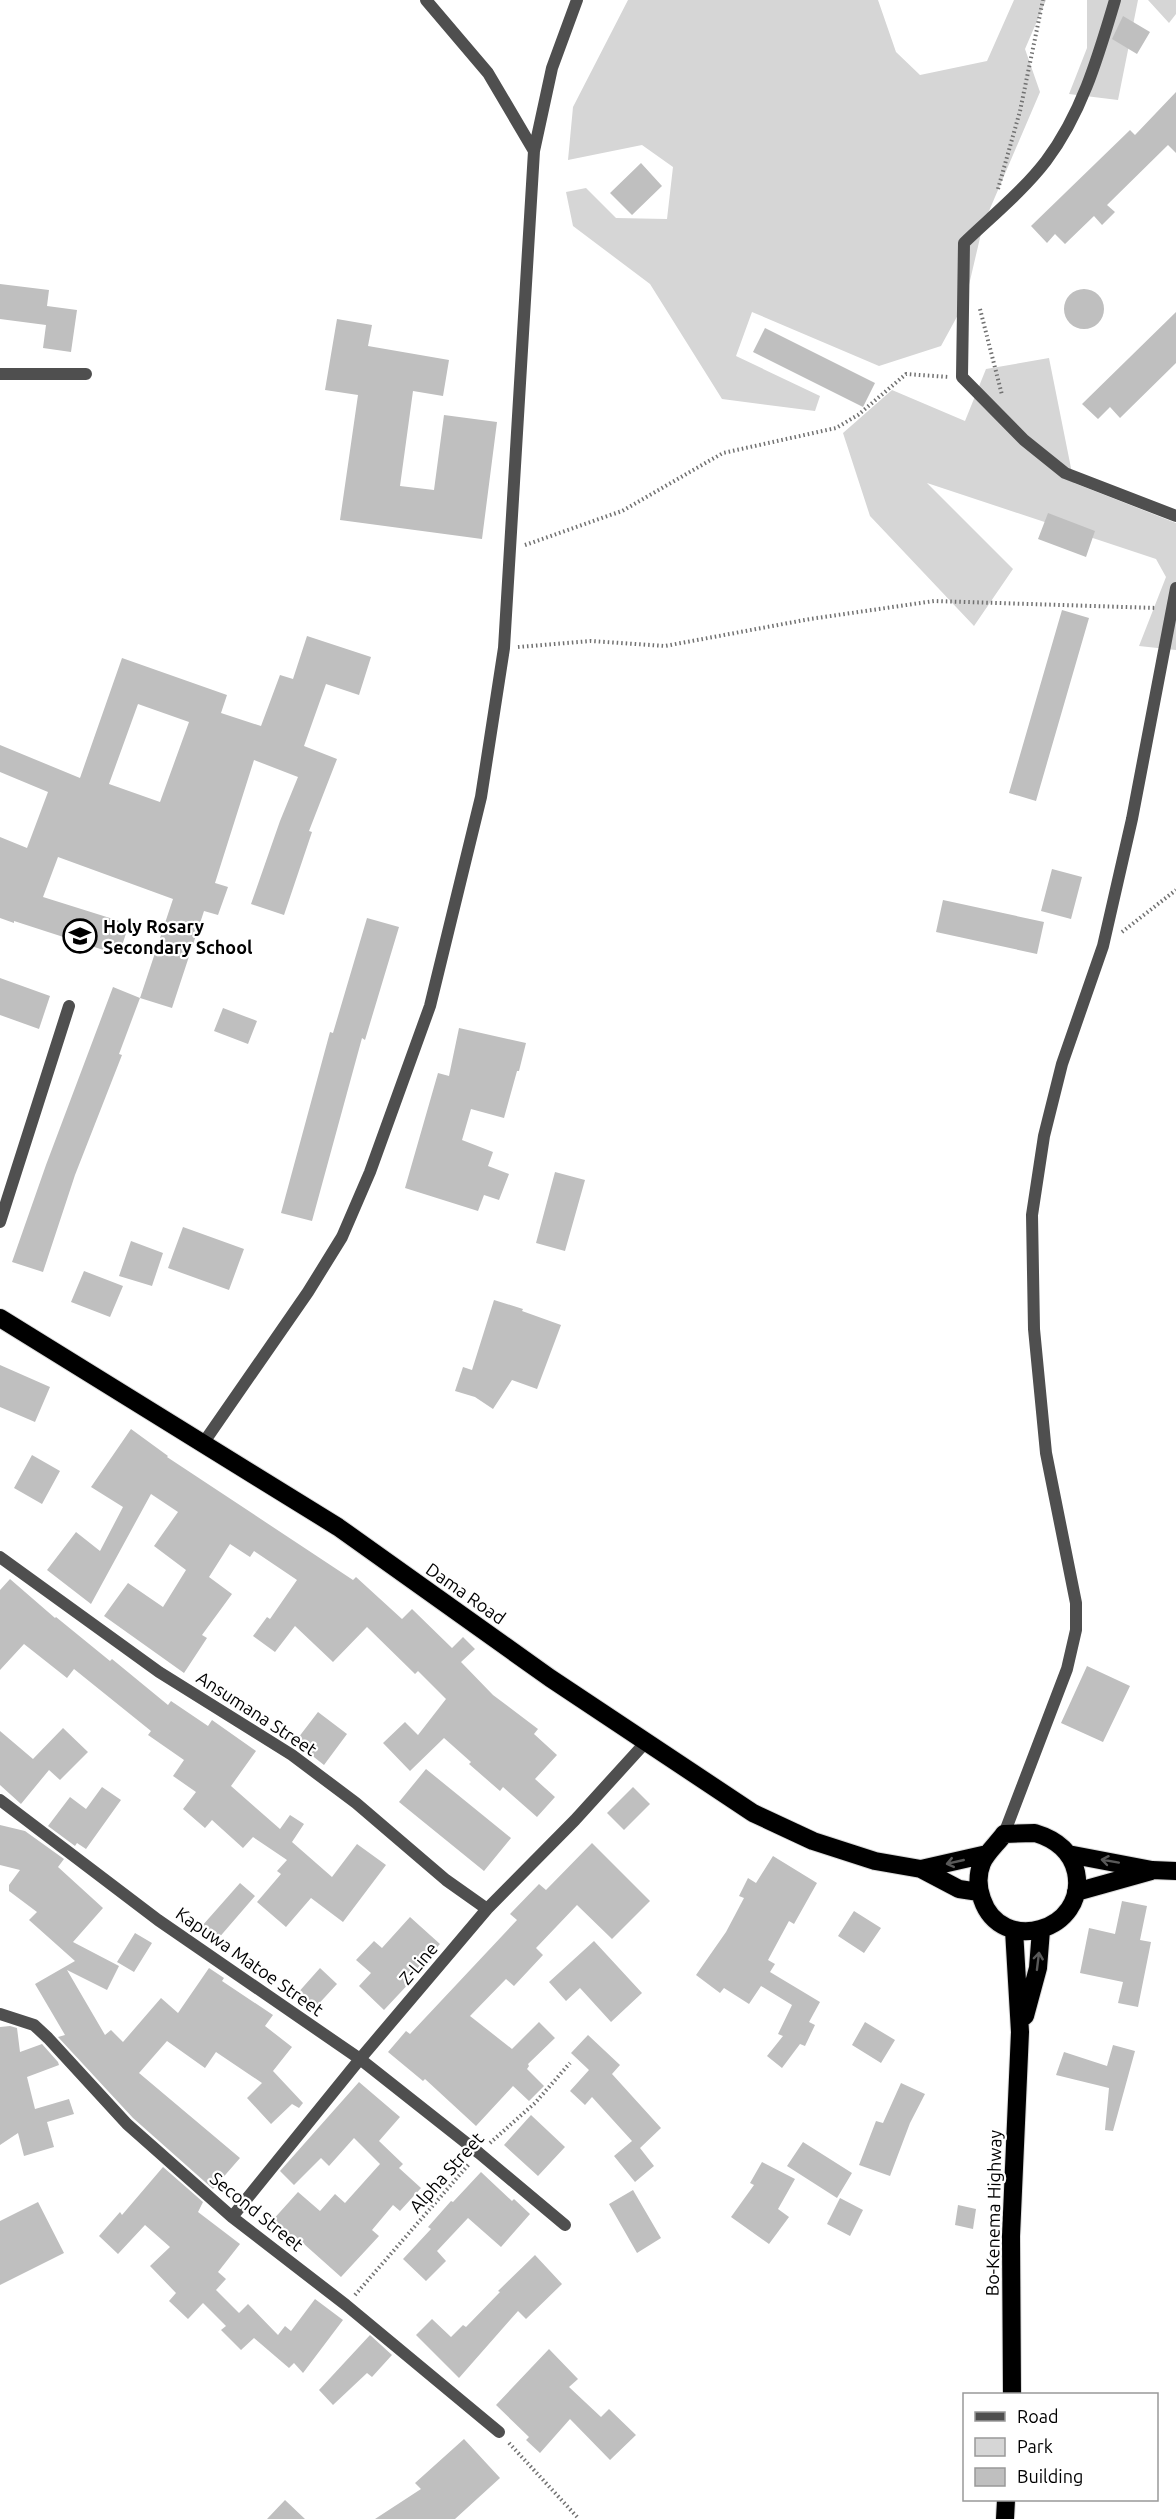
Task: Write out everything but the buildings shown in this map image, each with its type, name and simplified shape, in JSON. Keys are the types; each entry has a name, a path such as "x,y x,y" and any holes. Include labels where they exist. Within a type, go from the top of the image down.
{"highway":[{"name":"Dama Road","path":"0,1318 338,1527 645,1743 753,1813 813,1841 875,1861 921,1869"},
{"path":"1035,1833 1048,1837 1068,1854 1077,1878 1076,1892 1064,1916 1041,1930 1014,1930 991,1916 979,1892 981,1865 1004,1834 1035,1833"},
{"path":"921,1869 987,1854"},
{"path":"1068,1854 1152,1870 1176,1871"},
{"path":"921,1869 959,1889 979,1892"},
{"path":"1076,1892 1152,1870"},
{"name":"Bo-Kenema Highway","path":"1012,2393 1011,2236 1020,2032 1014,1930"},
{"name":"Bo-Kenema Highway","path":"1020,2032 1038,1968 1041,1930"},
{"path":"1005,2519 1006,2501"}],"street":[{"path":"426,0 488,73 534,151"},
{"path":"202,1444 308,1292 342,1237 370,1172 430,1005 481,797 504,648 523,355 528,215 534,151 552,68 577,0"},
{"path":"1115,0 1093,73 1071,122 1045,162 963,243 962,377 1024,440 1065,473 1176,516"},
{"path":"0,374 87,374"},
{"path":"1004,1834 1067,1669 1076,1630 1076,1603 1046,1453 1034,1329 1032,1215 1044,1136 1062,1064 1103,946 1132,819 1176,588"},
{"path":"0,1222 69,1006"},
{"name":"Ansumana Street","path":"0,1557 159,1672 292,1755 356,1803 446,1880 487,1909"},
{"name":"Z-Line","path":"232,2217 487,1909 575,1820 645,1743"},
{"name":"Kapuwa Matoe Street","path":"0,1800 158,1920 360,2060 479,2152 565,2225"},
{"name":"Second Street","path":"0,2014 34,2025 127,2124 232,2217 346,2305 499,2432"}],"path":[{"path":"997,194 1020,111 1043,0"},
{"path":"980,308 1002,396 1010,403"},
{"path":"509,551 565,529 622,511 723,453 836,428 858,415 906,374 962,377"},
{"path":"504,648 591,641 665,646 810,619 934,601 1172,608"},
{"path":"1103,946 1176,890"},
{"name":"Alpha Street","path":"346,2305 479,2152 535,2103 570,2063"},
{"path":"499,2432 579,2519"}],"green space":[{"path":"628,0 878,0 896,52 920,75 987,61 1014,0 1046,0 1025,49 1040,92 983,225 965,302 941,346 879,366 752,312 736,356 820,396 815,411 722,399 650,284 573,226 566,192 586,188 616,218 667,219 673,167 642,145 568,160 573,107"},
{"path":"1087,0 1138,0 1118,100 1069,94 1087,48"},
{"path":"1148,0 1176,0 1176,14 1169,23"},
{"path":"1049,358 1074,483 1176,523 1176,650 1139,646 1166,577 1156,559 927,483 1013,569 974,626 870,516 843,433 892,390 965,421 986,369"}],"place":[{"name":"Holy Rosary Secondary School","path":"80,936"}]}
